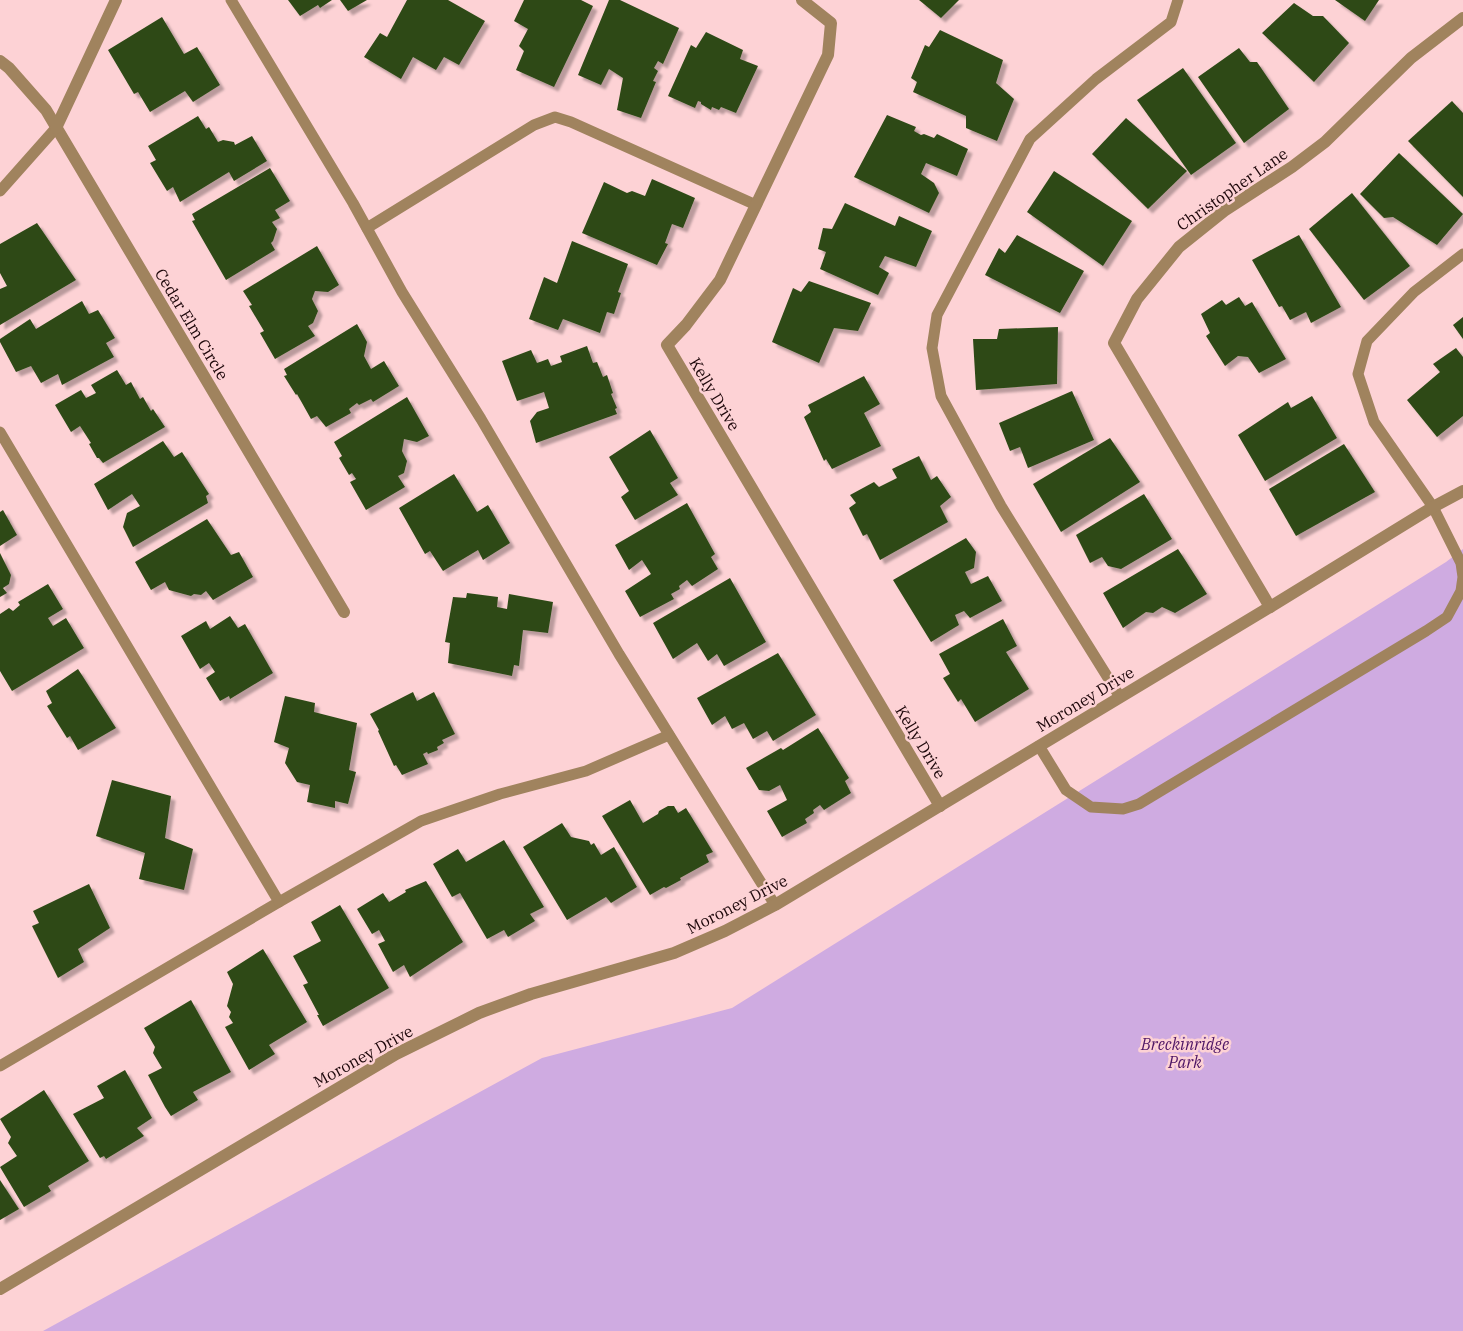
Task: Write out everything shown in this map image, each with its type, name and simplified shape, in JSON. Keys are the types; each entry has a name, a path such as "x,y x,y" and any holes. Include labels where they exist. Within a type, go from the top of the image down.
{"street":[{"path":"56,128 116,0"},
{"name":"Kelly Drive","path":"802,0 831,24 828,54 720,280 686,325 667,345 940,806"},
{"name":"Christopher Lane","path":"1270,607 1114,344 1137,299 1179,247 1224,211 1292,167 1325,142 1411,58 1463,18"},
{"name":"Cedar Elm Circle","path":"0,61 9,68 46,110 344,612"},
{"name":"Moroney Drive","path":"0,1289 396,1054 479,1013 531,994 674,953 725,931 774,905 1270,607 1433,506 1463,491"}],"lane":[{"path":"231,0 367,228 402,292 476,411 619,654 774,905"},
{"path":"1120,697 1000,506 941,396 932,348 938,315 986,220 1030,140 1096,79 1171,22 1178,0"},
{"path":"367,228 534,124 555,117 756,204"},
{"path":"0,192 56,128"},
{"path":"1039,746 1066,790 1090,807 1123,809 1139,804 1447,617 1461,591 1463,577 1461,563 1433,506 1374,422 1358,374 1367,341 1414,292 1463,254"},
{"path":"0,432 279,902"},
{"path":"0,1066 421,821 500,794 586,771 669,735"}],"green space":[{"name":"Breckinridge Park","path":"1463,549 1463,1331 43,1331 542,1058 732,1008 1446,562"}],"building":[{"path":"288,0 332,0 320,8 318,5 300,16"},
{"path":"340,0 367,0 348,11"},
{"path":"407,0 448,0 485,21 459,65 444,57 436,70 413,57 401,79 364,57 380,33 387,37"},
{"path":"524,0 581,0 593,6 554,87 516,70 524,51 519,46 528,29 514,21"},
{"path":"609,0 620,0 679,28 663,64 658,61 654,68 658,71 653,81 656,82 641,118 617,110 623,78 609,69 601,85 578,75"},
{"path":"919,0 959,0 941,18"},
{"path":"1335,0 1379,0 1365,21"},
{"path":"1294,3 1313,16 1323,16 1349,43 1314,82 1262,33"},
{"path":"162,17 184,54 197,47 220,85 193,102 185,91 150,112 138,92 134,94 108,50"},
{"path":"940,30 1003,60 996,83 1014,99 997,141 966,128 966,116 913,92 917,82 911,78 925,45 929,47"},
{"path":"706,32 743,50 740,59 758,66 736,113 721,107 719,110 712,107 711,110 698,101 695,108 668,96 691,45 696,48"},
{"path":"1239,48 1250,62 1257,62 1289,109 1244,143 1198,77"},
{"path":"1183,68 1236,143 1191,175 1137,100"},
{"path":"1452,101 1463,113 1463,197 1408,141"},
{"path":"887,115 916,127 914,131 921,135 924,134 934,138 937,134 968,149 957,176 926,163 921,174 934,183 939,193 929,213 854,177"},
{"path":"198,116 206,129 209,127 218,142 223,140 234,142 235,145 252,136 267,161 234,181 229,172 180,202 173,187 167,191 150,163 156,160 148,146"},
{"path":"1126,118 1187,171 1148,209 1092,154"},
{"path":"1399,153 1463,214 1437,245 1393,217 1384,218 1360,194"},
{"path":"270,168 290,201 275,210 280,218 272,222 277,229 271,243 275,250 226,280 192,221 195,220 192,214"},
{"path":"1054,171 1132,221 1103,266 1027,212"},
{"path":"652,179 695,198 683,228 672,224 665,243 668,244 657,265 582,233 604,182 627,193 632,191 645,196"},
{"path":"1352,193 1410,266 1364,300 1309,229"},
{"path":"845,203 895,226 899,216 932,231 916,267 885,256 879,267 889,273 878,295 820,269 826,252 818,249 823,228 832,229"},
{"path":"37,223 76,280 0,325 0,289 7,286 0,273 0,244"},
{"path":"1017,235 1084,271 1060,313 985,275 999,248 1005,253"},
{"path":"1299,235 1341,307 1311,323 1306,312 1290,320 1282,306 1279,307 1252,260"},
{"path":"572,241 628,264 618,292 621,293 614,314 607,312 600,333 563,319 558,330 529,319 544,277 557,283"},
{"path":"317,246 339,285 328,292 315,291 312,299 318,311 313,323 308,326 315,336 275,359 260,333 264,331 249,306 252,305 243,291"},
{"path":"809,281 871,303 858,331 834,328 819,363 772,342 793,288 801,292"},
{"path":"1239,297 1245,306 1252,302 1286,359 1259,373 1248,357 1238,356 1225,366 1206,336 1210,333 1201,314 1222,300 1226,305"},
{"path":"82,301 89,314 98,310 115,338 106,343 114,357 62,385 58,374 41,383 31,366 16,372 0,339 30,319 36,329"},
{"path":"1463,317 1463,339 1453,325"},
{"path":"357,324 367,342 364,356 371,369 384,361 399,386 373,402 371,399 359,405 357,403 349,409 351,413 326,427 317,416 311,419 284,376 287,375 284,369"},
{"path":"1058,327 1057,384 976,390 973,339 997,339 999,329"},
{"path":"587,346 593,363 597,362 603,377 607,375 617,414 536,443 530,421 537,412 549,408 544,392 517,401 502,361 531,350 537,363 548,359 551,366 562,362 560,356"},
{"path":"1456,348 1463,357 1463,416 1437,437 1407,400 1440,372 1433,364"},
{"path":"117,370 126,385 131,382 140,399 143,397 151,411 153,409 165,427 103,463 97,458 89,444 91,443 80,426 71,432 55,405 81,390 86,398 96,393 91,385"},
{"path":"864,376 880,404 864,413 881,446 832,469 826,459 824,461 804,417 811,412 808,405"},
{"path":"1072,391 1094,440 1028,468 1020,447 1010,451 999,423"},
{"path":"1312,396 1337,438 1265,481 1238,435 1288,402 1291,408"},
{"path":"407,397 429,436 417,442 404,439 402,451 407,461 404,473 398,476 405,487 366,510 350,482 356,479 352,473 349,475 339,458 342,456 334,442"},
{"path":"650,430 678,478 670,483 678,495 635,520 621,497 629,491 609,457"},
{"path":"1110,438 1140,482 1061,532 1033,484"},
{"path":"163,441 174,457 182,452 209,494 206,496 208,503 133,547 123,527 127,513 140,506 132,494 108,510 94,484"},
{"path":"1344,444 1375,492 1296,536 1269,489"},
{"path":"919,456 931,480 937,476 951,497 940,506 948,522 880,560 867,534 863,536 849,508 856,503 850,495 874,482 879,487 897,478 892,469"},
{"path":"454,474 477,512 488,505 510,543 483,560 478,550 443,571 430,551 425,554 399,508"},
{"path":"1144,494 1172,539 1121,569 1108,566 1102,557 1090,563 1076,535"},
{"path":"687,503 715,554 711,557 718,569 692,586 687,580 679,586 680,589 671,594 674,599 640,617 625,591 651,574 642,560 629,570 615,545"},
{"path":"3,510 17,535 0,546 0,512"},
{"path":"207,519 231,555 239,552 253,577 213,600 206,591 201,595 194,594 191,596 169,590 165,582 151,590 135,562"},
{"path":"966,538 976,552 974,568 965,572 971,584 988,576 1002,601 970,618 964,611 955,615 959,625 931,642 893,580"},
{"path":"1178,549 1207,594 1175,613 1162,607 1153,613 1146,612 1123,628 1103,593"},
{"path":"0,553 11,575 9,584 3,588 7,593 0,597"},
{"path":"730,578 766,642 724,666 717,654 708,661 697,643 673,659 653,623"},
{"path":"48,584 63,609 48,618 53,626 66,618 84,648 12,691 0,671 0,614 9,608 13,611 20,605 18,602"},
{"path":"467,593 498,597 497,607 507,609 509,594 553,602 548,633 523,630 519,666 514,665 512,676 448,663 450,643 445,642 453,597 466,598"},
{"path":"230,616 238,628 245,624 273,673 230,699 229,696 220,701 206,678 215,672 209,663 200,669 181,636 206,621 210,629"},
{"path":"1003,619 1017,646 1006,652 1029,689 975,722 961,699 958,702 943,678 950,674 939,654"},
{"path":"778,653 816,715 773,741 767,731 753,739 744,723 732,729 725,716 712,725 697,698"},
{"path":"78,669 116,728 78,750 70,736 67,738 47,706 52,703 46,691"},
{"path":"413,692 417,701 434,692 455,734 442,740 444,743 437,747 438,750 423,754 428,764 402,775 396,765 394,766 370,714"},
{"path":"285,696 315,703 314,712 357,723 349,770 356,772 348,804 335,801 335,808 307,802 310,785 297,782 285,763 289,748 274,742"},
{"path":"818,728 849,778 845,781 851,793 824,810 820,805 813,810 814,813 805,819 807,823 782,837 767,811 787,800 780,785 769,791 759,790 746,768 781,748 783,750"},
{"path":"112,780 171,796 165,838 193,849 184,890 139,879 145,853 96,836"},
{"path":"630,800 643,823 668,806 674,806 678,813 686,808 713,852 706,855 709,862 680,878 681,880 650,895 602,816"},
{"path":"562,823 571,837 589,841 591,845 594,843 601,855 614,847 637,887 611,903 606,897 567,920 523,847"},
{"path":"504,840 544,907 530,914 535,921 508,937 504,930 487,939 460,893 452,897 433,864 458,849 466,862"},
{"path":"426,881 463,942 410,977 404,965 393,972 378,944 385,941 379,930 372,934 357,909 383,893 389,902 406,892 405,890"},
{"path":"89,884 110,928 78,949 84,962 58,978 32,926 39,923 33,911"},
{"path":"340,905 389,988 323,1026 303,985 308,983 293,956 321,941 311,922"},
{"path":"263,949 307,1022 269,1045 275,1054 249,1070 225,1027 233,1023 229,1017 231,1012 227,1006 233,984 227,972"},
{"path":"191,1000 231,1072 193,1092 198,1100 171,1116 148,1075 162,1068 153,1053 155,1047 144,1028"},
{"path":"125,1070 152,1118 137,1128 144,1136 106,1159 104,1156 100,1158 73,1114 104,1098 97,1086"},
{"path":"44,1090 89,1161 48,1186 51,1191 24,1207 0,1167 17,1156 8,1143 11,1137 0,1119"},
{"path":"0,1180 19,1209 0,1220"}]}
